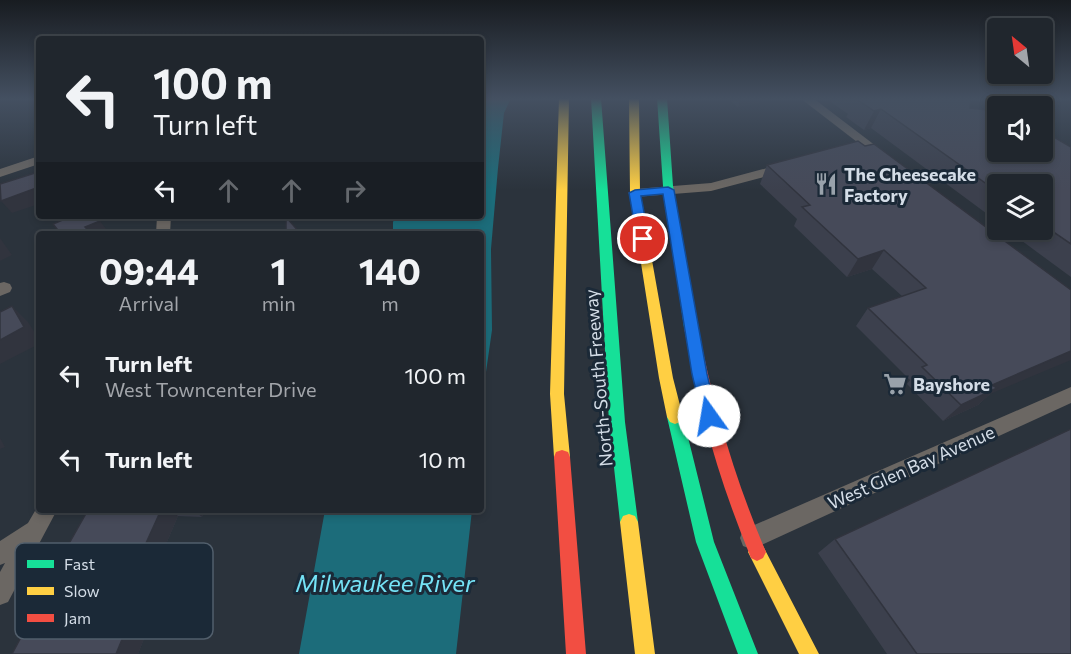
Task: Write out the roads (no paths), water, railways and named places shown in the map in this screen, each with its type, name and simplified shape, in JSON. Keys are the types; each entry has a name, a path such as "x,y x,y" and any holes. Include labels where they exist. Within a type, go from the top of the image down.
{"main road":[{"name":"North-South Freeway","path":"564,129 557,394 576,654"},
{"name":"North-South Freeway","path":"598,129 617,422 645,654"},
{"path":"634,129 635,193 666,378 703,531 748,654"},
{"path":"664,129 668,190 699,374 712,427 751,538 782,606 809,654"},
{"path":"556,572 557,394"},
{"path":"637,582 657,644"}],"street":[{"path":"846,129 897,166"},
{"path":"848,150 867,144"},
{"path":"0,173 36,161"},
{"path":"635,193 711,187 794,165"},
{"name":"West Glen Bay Avenue","path":"751,538 1071,395"},
{"path":"0,554 42,519"},
{"path":"29,543 42,519"},
{"path":"0,594 15,567"}],"water":[{"path":"484,129 502,129 491,249 492,330 484,386 484,231 393,231 394,219 484,219"},
{"name":"Milwaukee River","path":"324,513 472,513 456,654 299,654"}],"place":[{"name":"The Cheesecake Factory","path":"826,184"},
{"name":"Bayshore","path":"895,384"}]}
